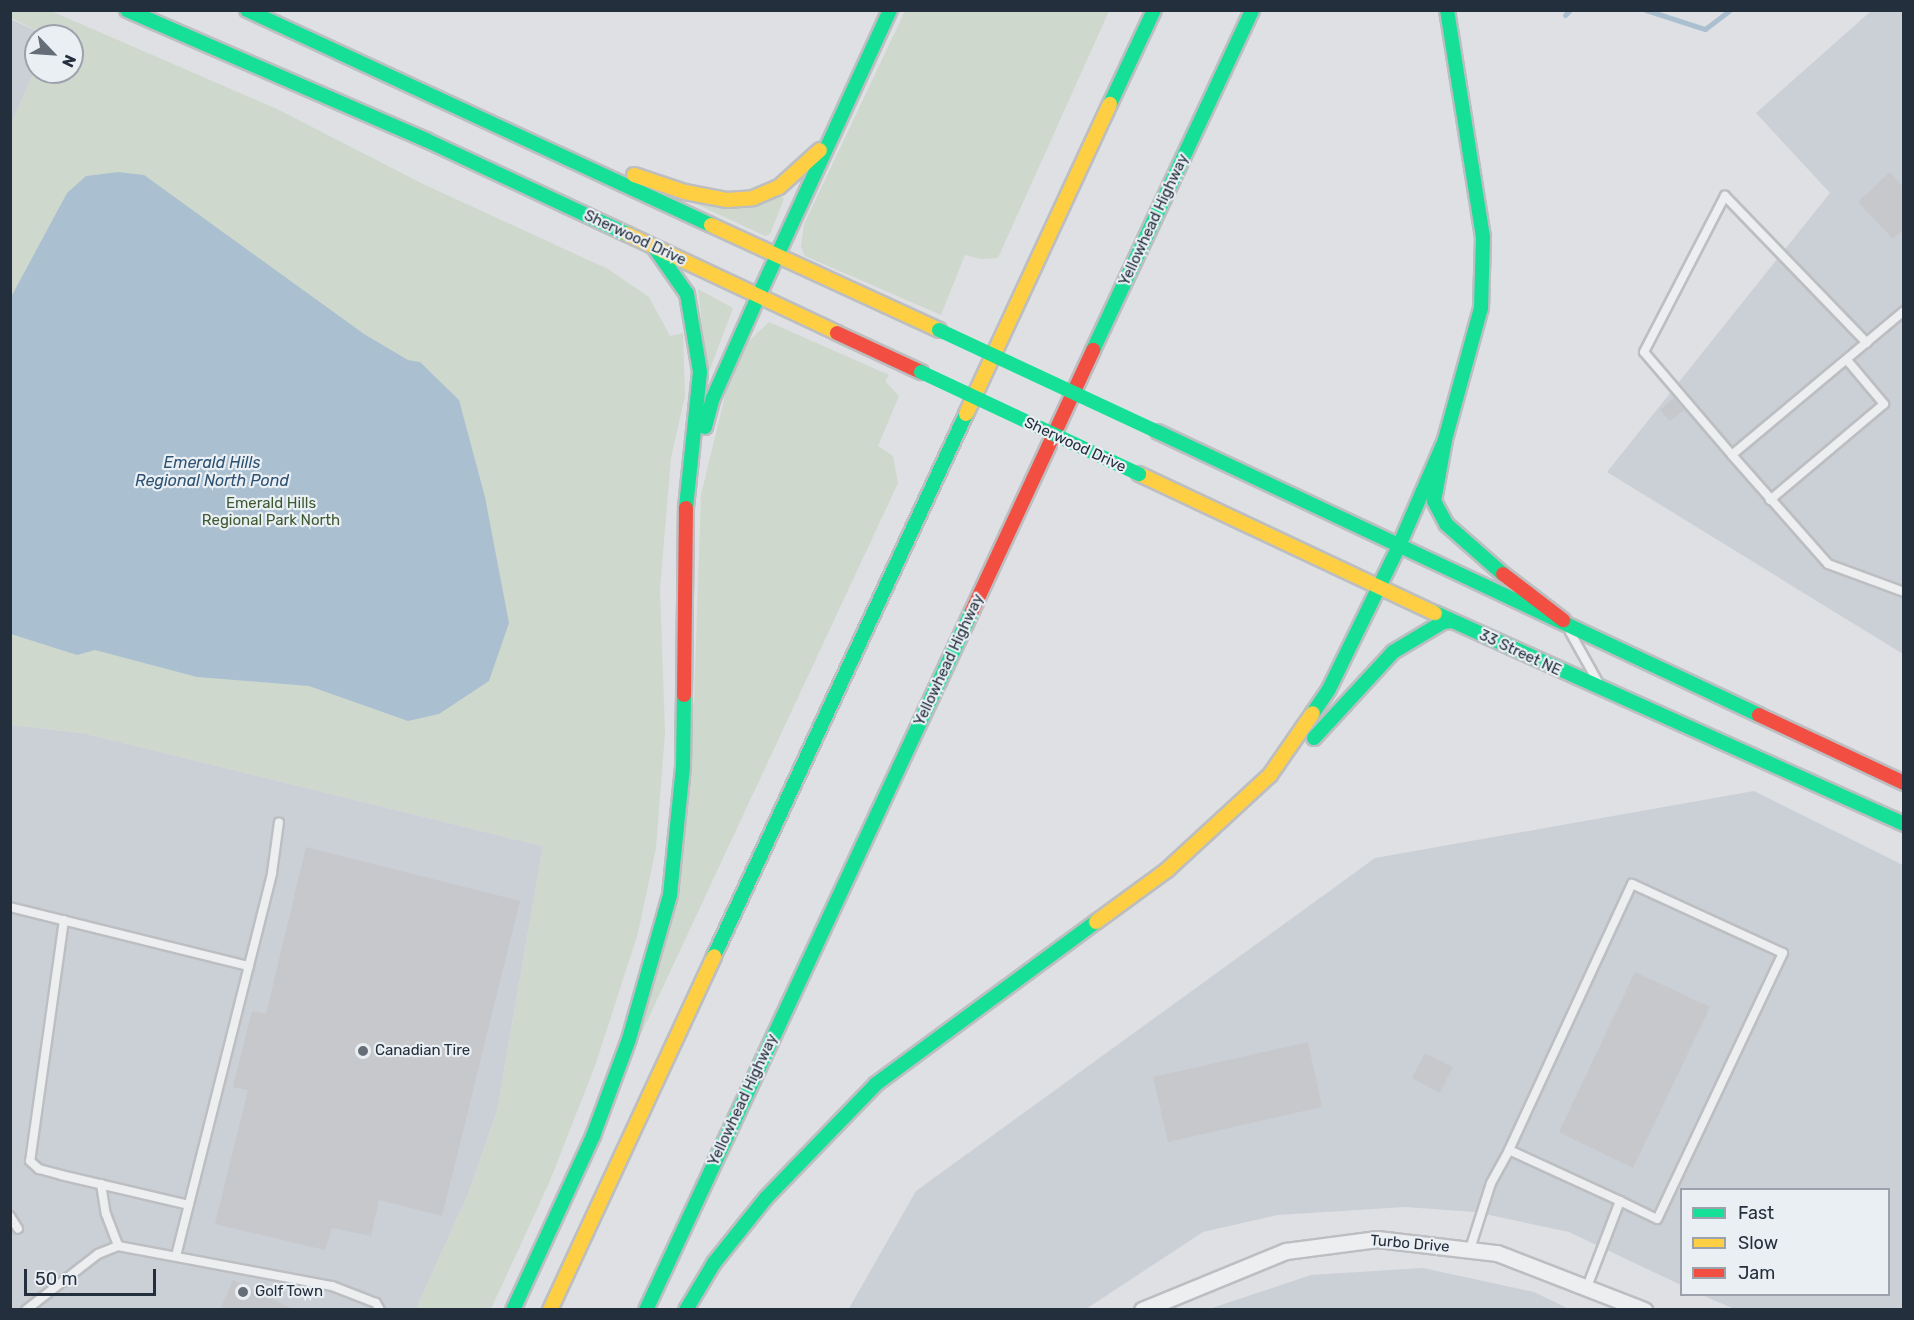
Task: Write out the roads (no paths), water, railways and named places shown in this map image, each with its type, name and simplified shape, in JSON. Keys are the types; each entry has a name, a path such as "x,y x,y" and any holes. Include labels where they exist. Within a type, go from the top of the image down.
{"main road":[{"name":"Sherwood Drive","path":"128,10 426,140 1139,474"},
{"path":"247,10 550,148 1158,432 1398,548 1563,620 1904,783"},
{"path":"686,492 713,398 890,10"},
{"path":"550,1310 1154,10"},
{"name":"Yellowhead Highway","path":"646,1310 1252,10"},
{"path":"1447,10 1469,130 1483,237 1481,308 1446,440 1434,501 1446,524 1497,572 1563,620"},
{"path":"550,148 685,192 727,201 753,198 779,187 827,144"},
{"path":"513,1310 609,1093 629,1039 669,895 683,766 686,492 700,372 694,324 687,294 654,247"},
{"path":"686,1310 714,1263 766,1198 876,1084 1167,870 1270,775 1329,689 1398,548 1446,440"},
{"name":"33 Street NE","path":"1139,474 1603,691 1904,824"},
{"path":"1270,775 1293,762 1393,652 1443,622 1452,621"}],"street":[{"name":"Turbo Drive","path":"1142,1310 1286,1251 1377,1239 1497,1253 1644,1310"}],"lane":[{"path":"1867,343 1725,196 1644,352 1770,500 1828,564 1904,592"},
{"path":"1732,455 1904,311"},
{"path":"1770,500 1884,404 1847,360"},
{"path":"1563,620 1603,691"},
{"path":"176,1256 272,873 279,822"},
{"path":"1470,1249 1491,1183 1509,1150 1632,884 1783,953 1657,1219 1509,1150"},
{"path":"10,907 249,966"},
{"path":"64,920 30,1161 39,1168 189,1205"},
{"path":"101,1184 106,1214 118,1246"},
{"path":"1587,1287 1620,1201"},
{"path":"10,1216 18,1229"},
{"path":"26,1310 98,1254 118,1246 332,1286 376,1303 380,1310"}],"water":[{"name":"Emerald Hills Regional North Pond","path":"118,172 144,175 364,334 408,360 420,362 459,400 485,497 509,623 489,681 439,714 408,721 309,686 197,677 95,650 77,655 11,634 11,297 67,193 86,176"}],"waterway":[{"path":"1565,15 1570,10"},
{"path":"1646,10 1705,29 1730,10"}],"place":[{"name":"Canadian Tire","path":"363,1051"},
{"name":"Golf Town","path":"243,1292"}],"park label":[{"name":"Emerald Hills Regional Park North","path":"271,512"}]}
